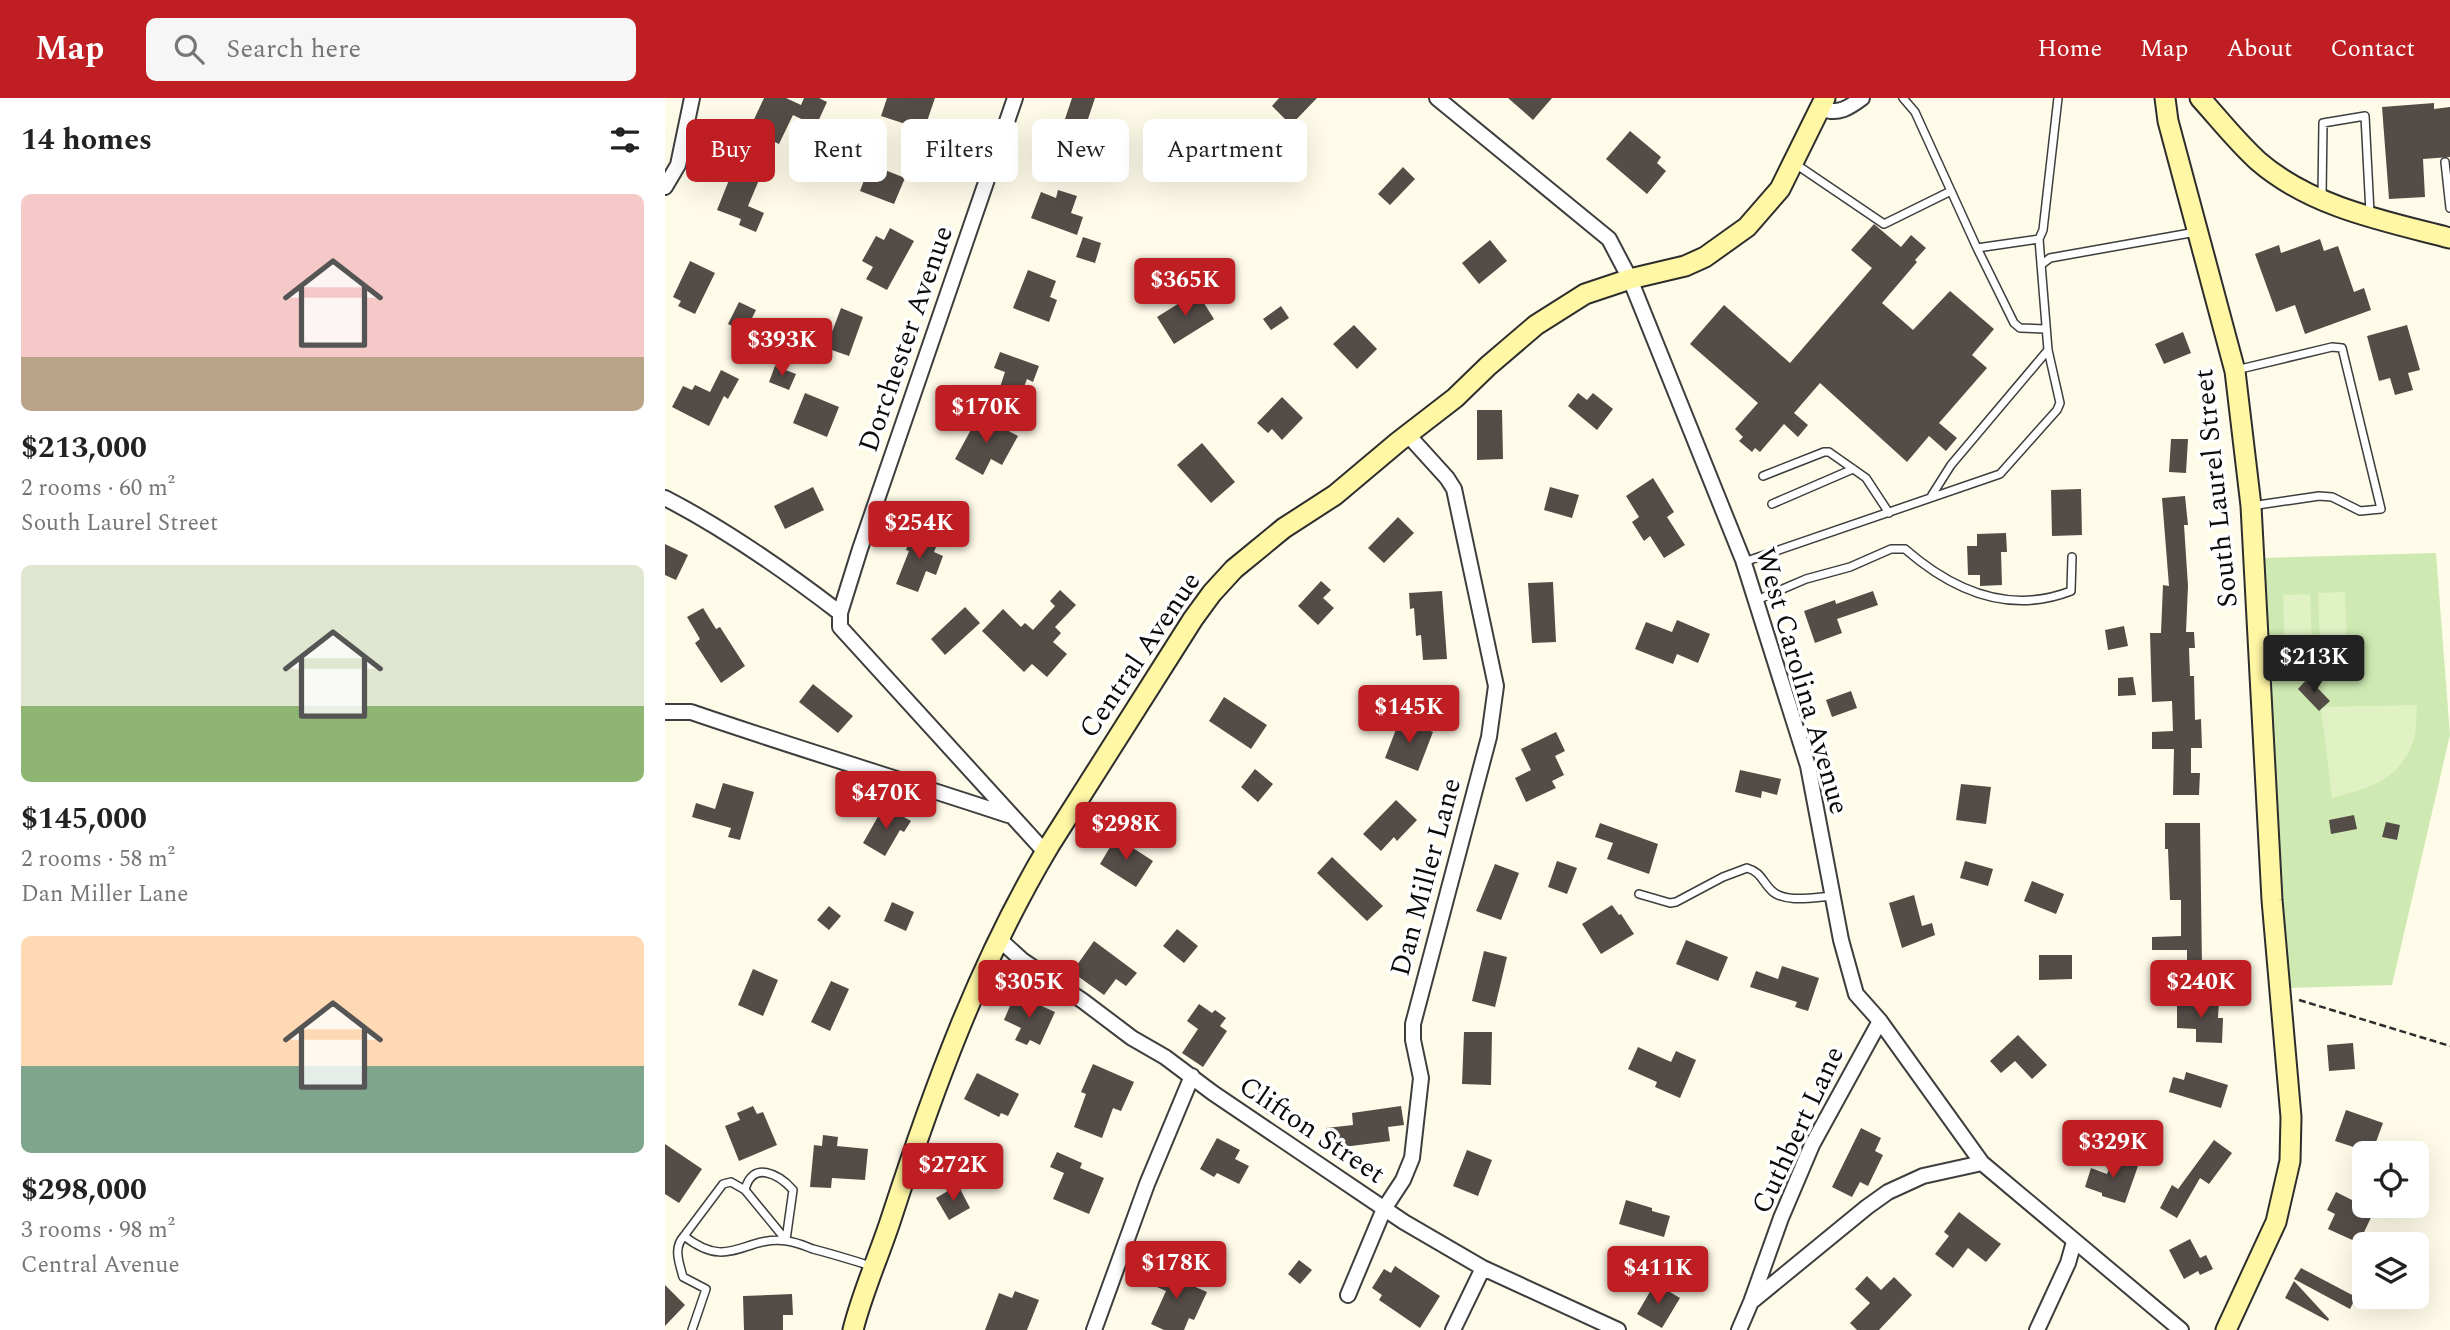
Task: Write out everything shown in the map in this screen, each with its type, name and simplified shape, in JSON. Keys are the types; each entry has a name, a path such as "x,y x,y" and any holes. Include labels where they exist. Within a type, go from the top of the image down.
{"street":[{"path":"665,187 678,165 692,98"},
{"name":"Dorchester Avenue","path":"840,612 1015,98"},
{"name":"West Carolina Avenue","path":"1437,98 1609,239 1630,279 1757,600 1808,766 1842,940 1856,994 1880,1021 1982,1163 2181,1330"},
{"path":"1824,103 1828,112 1840,111 1862,98"},
{"name":"South Laurel Street","path":"2165,98 2168,121 2235,371 2251,506 2272,900 2291,1116 2287,1181 2276,1222 2226,1330"},
{"path":"2200,98 2257,160 2282,178 2322,199 2370,218 2450,237"},
{"name":"Central Avenue","path":"853,1330 970,998 1045,852 1185,630 1212,593 1234,569 1284,528 1335,495 1455,398 1536,325 1585,294 1630,279 1685,266 1727,244 1764,209 1780,189 1824,103"},
{"name":"Dan Miller Lane","path":"1348,1295 1384,1209 1403,1180 1412,1158 1421,1078 1413,1040 1413,1024 1489,737 1496,686 1454,489 1408,435"},
{"path":"665,498 703,517 840,612 840,627 1045,852"},
{"path":"665,712 691,712 1011,816"},
{"name":"Clifton Street","path":"999,939 1022,960 1132,1038 1148,1046 1384,1209 1483,1268 1618,1330"},
{"name":"Cuthbert Lane","path":"1739,1330 1812,1144 1880,1021"},
{"path":"1094,1330 1147,1184 1192,1076"},
{"path":"1751,1302 1888,1192 1923,1176 1982,1163"},
{"path":"2037,1330 2068,1263 2074,1242"},
{"path":"1453,1330 1483,1268"}],"lane":[{"path":"1903,98 1915,112 2014,323 2021,328 2046,329"},
{"path":"1744,562 2000,474 2057,410 2060,403 2048,351 2039,239 2043,230 2058,98"},
{"path":"2322,199 2323,123 2365,116 2370,218"},
{"path":"1794,162 1884,225 1951,191"},
{"path":"2445,162 2450,208"},
{"path":"2041,265 2050,258 2198,232"},
{"path":"1977,248 2039,239"},
{"path":"2235,371 2332,347 2342,348 2381,509 2360,511 2332,496 2251,506"},
{"path":"1932,496 1951,465 2048,351"},
{"path":"1763,476 1829,452 1873,484 1889,513"},
{"path":"1772,504 1853,469"},
{"path":"1757,600 1806,579 1850,566 1891,549 1905,549 1922,564 1961,587 1987,597 2014,600 2057,596 2071,591 2072,557"},
{"path":"1639,894 1670,903 1676,902 1747,867 1762,876 1771,890 1778,895 1794,898 1833,896"},
{"path":"745,1190 747,1181 754,1174 769,1172 783,1178 793,1189 786,1240"},
{"path":"692,1330 706,1289 683,1277 677,1255 679,1242 723,1184 731,1182 745,1190 786,1240"},
{"path":"684,1236 711,1252 729,1253 756,1244 786,1240 875,1267"}],"path":[{"path":"2292,998 2450,1046"}],"green space":[{"path":"2436,553 2450,735 2392,985 2286,988 2262,558"},
{"path":"2345,592 2347,649 2320,650 2318,593"},
{"path":"2310,594 2312,651 2285,652 2283,595"},
{"path":"2417,705 2414,739 2401,764 2371,786 2332,798 2321,707"}],"building":[{"path":"764,98 786,98 801,105 804,98 819,98 827,102 819,119 801,119 793,115 779,144 775,142 775,119 754,119"},
{"path":"887,98 935,98 928,119 901,119 901,123 881,116"},
{"path":"1072,98 1095,98 1088,119 1065,119"},
{"path":"1279,98 1317,98 1297,119 1285,119 1272,106"},
{"path":"1508,98 1552,98 1533,120"},
{"path":"2434,103 2434,109 2450,107 2450,157 2423,159 2425,197 2389,199 2382,107"},
{"path":"1630,131 1661,157 1657,163 1666,171 1647,194 1606,159"},
{"path":"1403,167 1415,179 1390,205 1378,194"},
{"path":"887,171 901,176 901,182 903,182 894,204 860,191 863,182 887,182"},
{"path":"728,182 758,182 748,206 764,213 756,232 739,225 741,219 717,210"},
{"path":"1058,190 1077,196 1071,213 1083,217 1077,235 1031,218 1041,192 1056,198"},
{"path":"1874,224 1901,247 1911,235 1926,248 1882,303 1913,330 1950,291 1994,329 1972,355 1987,368 1939,423 1957,438 1946,451 1929,436 1907,462 1820,383 1794,413 1808,425 1798,437 1784,424 1760,452 1755,448 1752,452 1739,441 1743,437 1735,429 1758,403 1690,344 1724,305 1790,363 1872,268 1851,250"},
{"path":"890,228 914,241 887,290 866,279 873,267 862,261 876,236 884,240"},
{"path":"1083,237 1101,243 1095,263 1076,257"},
{"path":"2320,239 2324,251 2338,246 2354,292 2364,288 2371,310 2305,334 2295,305 2276,312 2255,254 2279,245 2281,253"},
{"path":"1490,240 1507,261 1479,284 1462,263"},
{"path":"690,261 715,273 695,314 678,306 681,301 673,297"},
{"path":"1028,270 1056,281 1050,297 1057,300 1049,322 1013,308"},
{"path":"1197,292 1214,319 1174,344 1157,317"},
{"path":"739,302 756,310 745,332 728,324"},
{"path":"1281,306 1289,318 1271,330 1263,319"},
{"path":"841,308 863,317 849,356 826,348"},
{"path":"1354,325 1377,349 1357,369 1333,344"},
{"path":"2407,325 2420,370 2408,373 2413,390 2395,395 2390,378 2379,381 2367,336"},
{"path":"2183,332 2191,353 2164,364 2155,344"},
{"path":"1000,352 1039,366 1033,382 1027,379 1018,403 997,396 1005,372 994,368"},
{"path":"775,366 796,374 789,390 769,382"},
{"path":"721,370 739,379 728,399 724,396 709,426 672,407 683,386 692,390 695,385 710,392"},
{"path":"805,393 839,407 827,437 793,423"},
{"path":"1578,393 1587,400 1593,393 1613,409 1597,430 1568,406"},
{"path":"1282,397 1303,418 1282,440 1272,429 1268,433 1257,423"},
{"path":"1477,410 1502,410 1503,459 1477,460"},
{"path":"979,415 1018,436 1002,465 991,459 983,475 955,459"},
{"path":"2171,439 2188,439 2186,473 2169,472"},
{"path":"1202,443 1235,482 1211,503 1177,465"},
{"path":"1653,478 1674,512 1667,517 1685,545 1664,558 1650,536 1644,541 1632,522 1639,517 1626,496"},
{"path":"813,487 824,510 785,529 774,506"},
{"path":"1550,487 1579,495 1572,518 1544,510"},
{"path":"2081,489 2082,535 2052,536 2051,490"},
{"path":"2185,496 2188,525 2184,525 2188,586 2186,632 2194,632 2195,648 2189,648 2190,676 2194,676 2195,720 2201,719 2202,748 2191,748 2191,773 2200,773 2199,795 2173,795 2174,749 2152,749 2152,732 2173,731 2172,701 2152,702 2150,633 2161,633 2163,585 2169,586 2162,498"},
{"path":"1398,517 1414,533 1384,563 1368,548"},
{"path":"913,530 939,540 934,552 943,556 936,575 926,571 918,592 896,584 909,551 906,550"},
{"path":"2006,533 2007,552 2001,552 2002,585 1980,586 1980,575 1968,575 1967,546 1977,546 1977,534"},
{"path":"665,544 688,555 676,580 665,575"},
{"path":"1321,581 1331,590 1323,598 1334,608 1318,625 1298,606"},
{"path":"1553,582 1556,642 1532,643 1528,583"},
{"path":"1060,590 1076,605 1055,627 1061,633 1053,642 1067,654 1047,677 1032,664 1024,672 982,631 1003,609 1021,627 1025,623 1033,630 1055,606 1050,601"},
{"path":"1442,591 1447,659 1423,660 1421,635 1416,636 1414,608 1410,609 1409,593"},
{"path":"1873,591 1878,605 1837,619 1842,633 1815,643 1804,611 1835,600 1836,604"},
{"path":"965,607 980,623 945,655 931,639"},
{"path":"703,608 716,629 720,627 745,666 721,683 695,643 700,639 687,617"},
{"path":"1677,620 1710,634 1698,663 1677,654 1673,664 1635,649 1646,622 1672,632"},
{"path":"2124,626 2128,646 2108,650 2105,630"},
{"path":"2133,677 2136,695 2118,696 2118,678"},
{"path":"2308,678 2330,701 2319,711 2298,689"},
{"path":"813,684 853,716 838,733 799,702"},
{"path":"1851,691 1857,708 1832,717 1826,700"},
{"path":"1224,697 1267,725 1251,749 1209,721"},
{"path":"1400,719 1433,732 1418,771 1385,758"},
{"path":"1556,732 1565,751 1555,756 1564,775 1552,781 1556,788 1526,802 1515,778 1531,770 1521,749"},
{"path":"1255,769 1273,784 1258,802 1241,787"},
{"path":"1740,770 1781,779 1777,795 1762,791 1761,798 1735,792"},
{"path":"723,783 754,792 740,840 728,837 731,828 692,817 696,803 715,809"},
{"path":"1961,784 1991,787 1986,824 1956,820"},
{"path":"1396,800 1417,820 1397,841 1394,837 1381,851 1363,834"},
{"path":"884,806 911,821 904,832 900,830 885,856 863,843"},
{"path":"2354,815 2357,829 2331,834 2329,820"},
{"path":"2386,822 2400,825 2397,840 2382,837"},
{"path":"1600,823 1658,844 1649,874 1607,859 1613,843 1595,837"},
{"path":"2165,823 2200,823 2202,966 2187,967 2187,950 2152,950 2152,937 2181,936 2181,900 2170,900"},
{"path":"1116,837 1153,861 1136,887 1100,864"},
{"path":"1332,857 1383,906 1367,921 1317,873"},
{"path":"1557,861 1577,868 1567,894 1548,887"},
{"path":"1965,861 1993,869 1988,886 1960,878"},
{"path":"1495,864 1519,873 1501,920 1476,911"},
{"path":"2032,881 2064,894 2056,914 2024,901"},
{"path":"1914,895 1922,926 1932,923 1935,935 1902,948 1889,903"},
{"path":"892,902 914,912 906,931 884,921"},
{"path":"1612,905 1634,934 1601,954 1582,924"},
{"path":"829,906 841,916 829,930 817,920"},
{"path":"1177,929 1198,946 1184,963 1163,946"},
{"path":"1686,940 1728,957 1718,981 1676,964"},
{"path":"1094,941 1137,973 1126,986 1116,979 1104,995 1072,972"},
{"path":"1484,951 1507,957 1495,1007 1472,1001"},
{"path":"2039,955 2072,955 2072,979 2039,980"},
{"path":"1782,966 1819,978 1808,1011 1795,1007 1797,1002 1750,987 1756,971 1778,979"},
{"path":"753,969 778,980 763,1016 738,1005"},
{"path":"831,981 849,989 830,1031 811,1022"},
{"path":"1015,994 1055,1012 1040,1045 1030,1040 1027,1045 1015,1040 1021,1028 1004,1020"},
{"path":"2177,1000 2219,1001 2218,1018 2223,1018 2222,1043 2196,1042 2196,1029 2177,1028"},
{"path":"1199,1004 1226,1018 1220,1026 1227,1031 1203,1067 1182,1053 1198,1029 1187,1021"},
{"path":"1464,1032 1492,1032 1491,1085 1462,1084"},
{"path":"2018,1035 2047,1065 2032,1079 2015,1061 2001,1073 1990,1061"},
{"path":"2353,1043 2355,1069 2329,1071 2327,1045"},
{"path":"1638,1047 1671,1062 1676,1051 1696,1060 1680,1098 1655,1087 1657,1082 1628,1069"},
{"path":"1093,1064 1134,1082 1121,1111 1113,1108 1102,1138 1074,1127 1086,1094 1081,1092"},
{"path":"2186,1072 2228,1085 2221,1108 2169,1092 2173,1077 2184,1080"},
{"path":"977,1073 1019,1094 1008,1116 1001,1113 999,1117 964,1099"},
{"path":"1262,1088 1279,1102 1268,1115 1251,1101"},
{"path":"753,1106 757,1114 763,1112 777,1145 739,1161 725,1126 740,1120 737,1113"},
{"path":"1401,1106 1404,1125 1388,1127 1390,1141 1328,1149 1326,1128 1353,1125 1352,1113"},
{"path":"2346,1110 2383,1123 2376,1141 2352,1141 2352,1147 2335,1141"},
{"path":"1861,1128 1881,1138 1875,1151 1883,1155 1868,1186 1860,1182 1852,1197 1832,1187"},
{"path":"823,1135 838,1137 837,1146 868,1149 865,1180 832,1178 831,1188 810,1187 814,1145 822,1146"},
{"path":"1217,1138 1240,1150 1235,1159 1249,1166 1239,1184 1217,1173 1214,1177 1200,1169"},
{"path":"2214,1140 2232,1153 2209,1184 2200,1178 2177,1218 2160,1208 2172,1185 2178,1189"},
{"path":"665,1144 702,1169 679,1203 665,1194"},
{"path":"1467,1150 1492,1160 1478,1196 1453,1186"},
{"path":"1057,1152 1082,1163 1080,1168 1104,1178 1089,1214 1053,1199 1064,1173 1050,1167"},
{"path":"2113,1158 2138,1166 2125,1203 2085,1187 2091,1168 2107,1174"},
{"path":"958,1185 970,1208 949,1220 936,1198"},
{"path":"2336,1192 2352,1200 2352,1218 2371,1218 2364,1232 2352,1232 2352,1240 2328,1229 2335,1214 2327,1210"},
{"path":"1626,1200 1670,1216 1664,1237 1619,1224"},
{"path":"1959,1212 2001,1244 1986,1262 1968,1248 1953,1268 1935,1254 1949,1236 1944,1232"},
{"path":"2190,1239 2200,1258 2206,1255 2213,1269 2200,1275 2198,1271 2184,1279 2169,1250"},
{"path":"1299,1260 1312,1270 1300,1284 1288,1274"},
{"path":"1158,1265 1179,1275 1177,1279 1207,1292 1194,1320 1189,1318 1184,1330 1164,1330 1151,1324 1166,1291 1150,1284"},
{"path":"1395,1266 1440,1296 1420,1328 1379,1300 1382,1295 1372,1288 1384,1269 1391,1273"},
{"path":"2301,1268 2352,1295 2352,1305 2350,1309 2294,1279"},
{"path":"1867,1276 1881,1290 1894,1277 1912,1295 1879,1330 1857,1330 1850,1323 1870,1303 1855,1289"},
{"path":"2294,1281 2329,1319 2328,1321 2285,1298"},
{"path":"1655,1283 1680,1298 1662,1328 1637,1314"},
{"path":"665,1285 685,1305 665,1326"},
{"path":"1015,1291 1039,1300 1027,1330 985,1330 999,1293 1012,1298"},
{"path":"792,1294 793,1315 783,1315 783,1330 744,1330 743,1296"}]}
